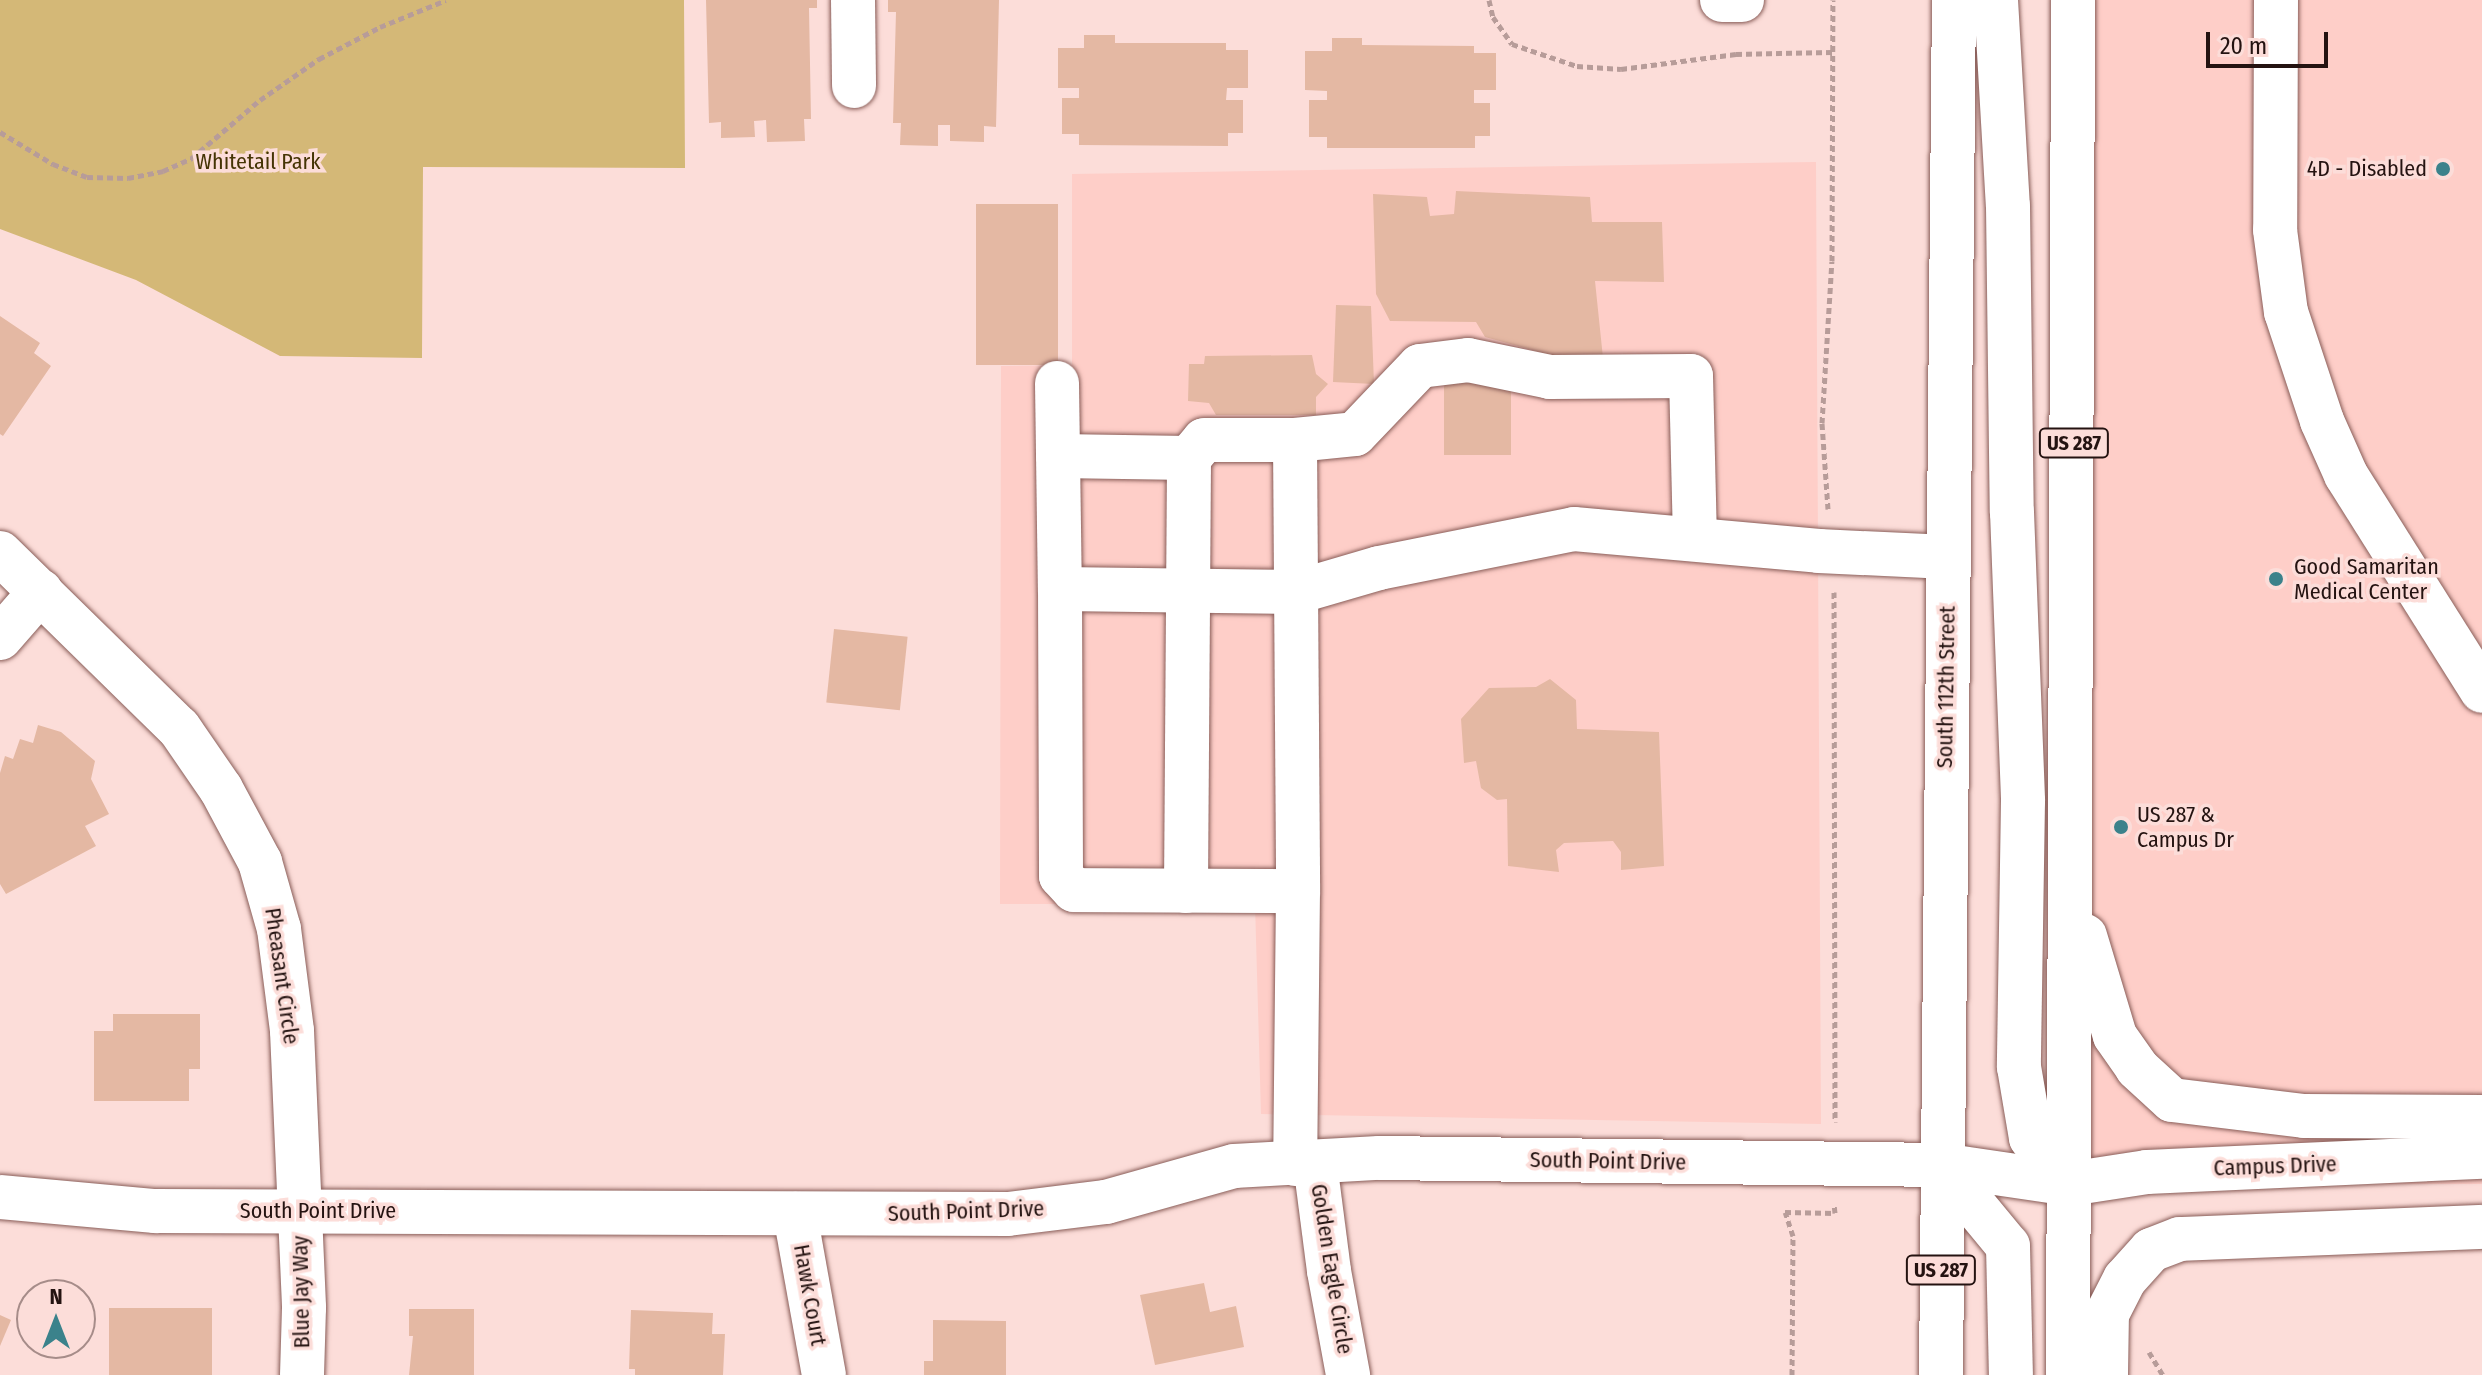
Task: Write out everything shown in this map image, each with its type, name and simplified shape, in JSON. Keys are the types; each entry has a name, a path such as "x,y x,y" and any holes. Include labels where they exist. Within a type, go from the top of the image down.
{"main road":[{"path":"853,0 854,86"},
{"path":"1722,0 1742,0"},
{"name":"South 112th Street","path":"1941,1375 1954,0"},
{"path":"1996,0 2008,206 2012,512 2023,801 2019,1067 2031,1138 2069,1184"},
{"name":"US 287","path":"2068,1375 2073,0"},
{"path":"2276,0 2275,230 2286,312 2322,421 2346,475 2482,691"},
{"path":"1186,891 1189,458 1204,440 1295,440 1355,434 1420,366 1468,360 1550,377 1691,376 1695,539"},
{"path":"1057,383 1061,876 1074,890 1298,891"},
{"name":"Golden Eagle Circle","path":"1295,440 1293,592 1305,1163 1348,1375"},
{"path":"1058,456 1189,458"},
{"path":"1060,589 1293,592 1379,568 1574,529 1819,551 1948,557"},
{"name":"Pheasant Circle","path":"0,553 179,728 221,789 260,862 279,929 292,1031 300,1210"},
{"path":"0,638 41,591"},
{"path":"2071,886 2115,1036 2137,1068 2172,1100 2304,1116 2482,1117"},
{"name":"Campus Drive","path":"2069,1184 2147,1172 2482,1157"},
{"name":"South Point Drive","path":"0,1197 31,1203 155,1211 1008,1214 1106,1202 1234,1166 1379,1158 1941,1165 2069,1184"},
{"path":"1941,1165 2008,1246 2011,1375"},
{"name":"Blue Jay Way","path":"300,1210 304,1308 302,1375"},
{"name":"Hawk Court","path":"795,1214 824,1375"},
{"path":"2106,1375 2107,1314 2125,1279 2151,1250 2180,1239 2482,1227"}],"path":[{"path":"0,132 53,164 87,177 128,178 163,171 192,158 260,100 319,59 380,27 446,0"},
{"path":"1489,0 1493,17 1512,44 1577,66 1621,69 1736,54 1833,52"},
{"path":"1828,513 1822,423 1832,261 1833,0"},
{"path":"1792,1375 1793,1236 1785,1212 1835,1213 1831,1164 1838,1099 1834,588"}],"shaded area":[{"name":"Good Samaritan Medical Center","path":"2071,0 2482,0 2482,1184 2071,1184"},
{"path":"1816,162 1821,1124 1261,1114 1255,904 1000,904 1001,366 1072,365 1072,174"}],"green space":[{"name":"Whitetail Park","path":"0,0 684,0 685,168 423,167 422,358 280,356 136,280 0,229"}],"building":[{"path":"706,0 817,0 817,8 809,8 811,119 804,119 805,141 767,142 766,120 754,121 755,137 721,138 721,122 709,123"},
{"path":"888,0 999,0 996,127 984,126 984,142 950,141 950,125 938,125 938,146 900,145 901,123 893,123 896,12 888,12"},
{"path":"1084,35 1115,35 1115,43 1226,43 1226,50 1248,50 1248,88 1227,88 1226,100 1243,100 1243,133 1228,133 1228,146 1079,145 1079,134 1062,134 1062,98 1079,98 1079,88 1058,88 1058,48 1084,48"},
{"path":"1332,38 1362,38 1362,45 1474,46 1474,53 1496,53 1496,90 1474,90 1474,103 1490,103 1490,136 1475,136 1475,148 1327,148 1327,137 1309,137 1309,100 1327,100 1327,91 1305,90 1305,51 1332,51"},
{"path":"1456,191 1590,197 1592,222 1662,222 1664,282 1595,281 1603,358 1550,355 1485,337 1476,322 1390,321 1376,294 1373,194 1427,197 1430,216 1454,214"},
{"path":"976,204 1058,204 1058,365 976,365"},
{"path":"1336,305 1371,306 1374,384 1333,382"},
{"path":"0,316 40,343 34,353 51,366 3,436 0,434"},
{"path":"1312,355 1316,374 1328,384 1316,397 1316,415 1216,415 1209,403 1188,401 1189,364 1204,364 1205,356"},
{"path":"1444,382 1511,382 1511,455 1444,455"},
{"path":"834,629 908,637 900,710 826,703"},
{"path":"1550,679 1576,700 1577,729 1659,732 1664,866 1621,870 1621,852 1613,841 1564,843 1556,850 1559,872 1508,866 1507,799 1497,800 1481,788 1476,761 1464,763 1461,719 1489,688 1536,687"},
{"path":"38,725 61,732 95,761 91,779 109,814 85,826 96,846 6,894 0,884 0,773 5,756 13,759 20,739 33,743"},
{"path":"113,1014 200,1014 200,1069 189,1069 189,1101 94,1101 94,1031 113,1031"},
{"path":"1204,1283 1210,1312 1236,1306 1244,1347 1155,1365 1140,1295"},
{"path":"109,1308 212,1308 212,1375 109,1375"},
{"path":"409,1309 474,1309 474,1375 409,1375 413,1336 409,1336"},
{"path":"631,1310 713,1313 712,1334 725,1334 723,1375 635,1375 635,1369 629,1369"},
{"path":"0,1315 11,1320 0,1346"},
{"path":"933,1320 1006,1321 1006,1375 924,1375 924,1361 933,1361"}],"place":[{"name":"4D - Disabled","path":"2443,169"},
{"name":"Good Samaritan Medical Center","path":"2276,579"},
{"name":"US 287 & Campus Dr","path":"2121,827"}]}
